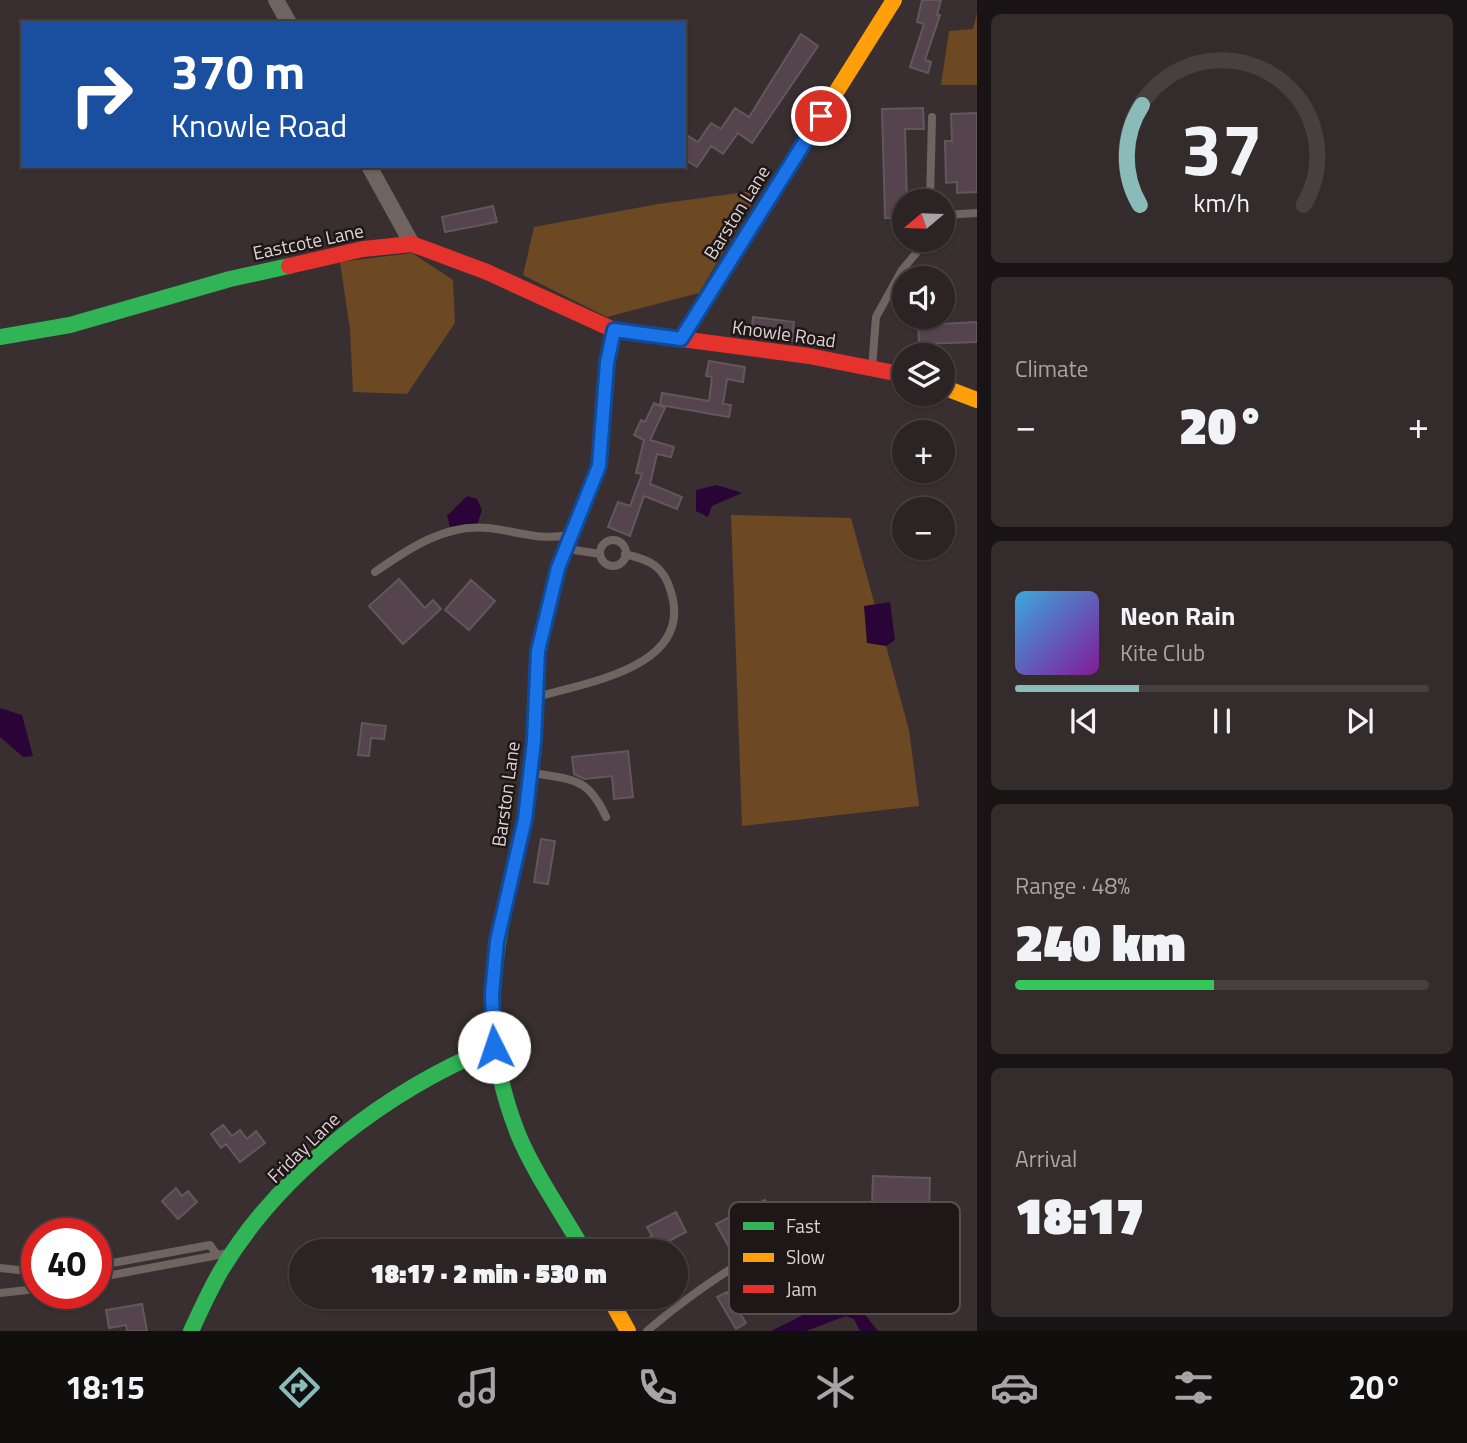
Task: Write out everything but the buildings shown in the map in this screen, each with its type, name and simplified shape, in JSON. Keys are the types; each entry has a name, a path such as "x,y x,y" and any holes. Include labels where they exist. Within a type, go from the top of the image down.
{"street":[{"path":"276,0 288,21"},
{"name":"Barston Lane","path":"681,339 894,0"},
{"path":"370,168 412,244"},
{"name":"Eastcote Lane","path":"0,337 70,325 254,273 363,249 412,244 486,272 614,330"},
{"name":"Barston Lane","path":"577,1239 519,1136 501,1081 494,1047 492,994 497,941 525,819 538,651 568,542 599,466 607,363 614,330"},
{"name":"Knowle Road","path":"614,330 892,372"},
{"path":"955,392 977,400"},
{"name":"Friday Lane","path":"191,1331 225,1254 342,1136 409,1086 437,1069 494,1047"},
{"path":"616,1309 628,1331"}],"lane":[{"path":"930,189 932,117"},
{"path":"956,215 977,214"},
{"path":"872,368 876,317 902,270 917,252"},
{"path":"375,572 416,545 454,530 487,527 553,538 600,554"},
{"path":"612,540 623,546 625,554 619,565 610,566 603,562 600,554 602,546 612,540"},
{"path":"534,698 625,671 659,649 671,634 676,618 672,592 662,569 648,560 625,554"},
{"path":"530,773 569,779 588,788 596,795 606,817"},
{"path":"112,1263 210,1245 225,1254"},
{"path":"112,1275 225,1254"},
{"path":"0,1268 21,1270"},
{"path":"647,1331 683,1300 729,1268"},
{"path":"0,1293 21,1291"}],"shaded area":[{"path":"977,13 977,85 941,85 949,31 973,29"},
{"path":"760,190 699,293 607,317 523,275 534,227 658,204"},
{"path":"412,253 453,280 455,323 407,394 353,392 350,330 340,262"},
{"path":"717,485 742,493 712,506 708,517 696,511 696,490"},
{"path":"467,496 477,499 482,510 477,525 450,527 447,516"},
{"path":"731,515 851,518 909,730 919,806 742,826"},
{"path":"890,602 895,640 886,646 867,643 864,606"},
{"path":"0,708 22,715 33,756 23,757 0,737"},
{"path":"805,1314 864,1314 878,1331 860,1331 854,1319 846,1316 806,1331 771,1331"}],"traffic: fast":[{"path":"0,337 70,325 230,279 289,266"},
{"path":"603,417 607,363 614,330"},
{"path":"509,888 493,982 492,1012 499,1071 524,1148 577,1239"},
{"path":"191,1331 218,1277 246,1233 274,1199 306,1167 340,1137 377,1110 415,1086 493,1047"}],"traffic: slow":[{"path":"681,339 894,0"},
{"path":"955,392 977,400"},
{"path":"616,1309 628,1331"}],"traffic: jam":[{"path":"289,266 363,249 412,244 487,272 614,330 809,356 892,372"},
{"path":"509,888 525,819 534,741 538,651 558,568 599,466 603,417"}],"route":[{"path":"494,1047 491,1018 497,941 525,819 534,741 538,651 558,568 599,466 607,363 614,330 681,339 821,116"}]}
